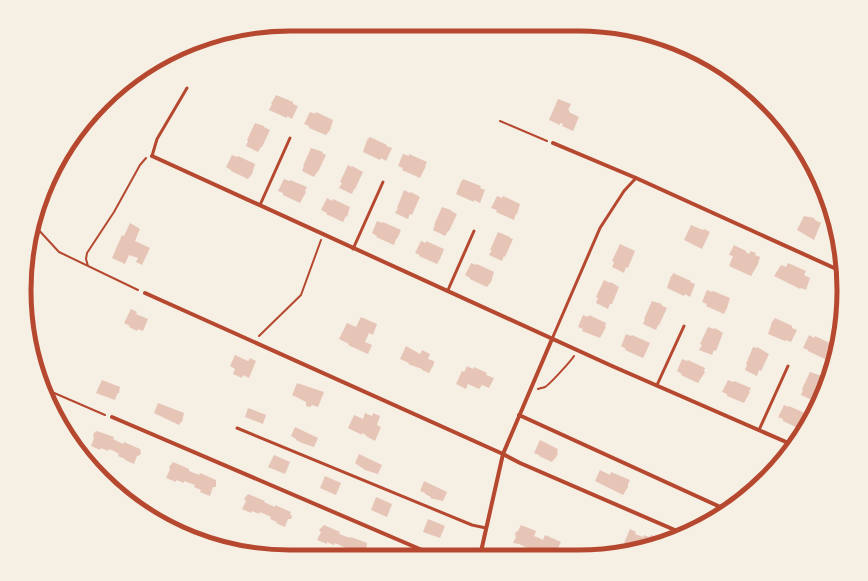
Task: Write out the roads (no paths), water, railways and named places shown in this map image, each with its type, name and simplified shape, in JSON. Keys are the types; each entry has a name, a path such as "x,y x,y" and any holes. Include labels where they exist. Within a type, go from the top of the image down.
{"street":[{"path":"553,143 636,178 836,269"},
{"path":"152,156 353,249 448,290 552,339 787,442"},
{"path":"145,293 520,463 676,530"},
{"path":"481,550 503,454 552,339"},
{"path":"519,415 720,507"},
{"path":"112,417 422,550"}],"lane":[{"path":"152,156 157,139 187,88"},
{"path":"260,205 290,138"},
{"path":"552,339 600,228 624,191 636,178"},
{"path":"353,249 383,182"},
{"path":"448,290 474,231"},
{"path":"657,385 684,326"},
{"path":"759,430 788,366"},
{"path":"237,428 472,525 486,528"}]}
